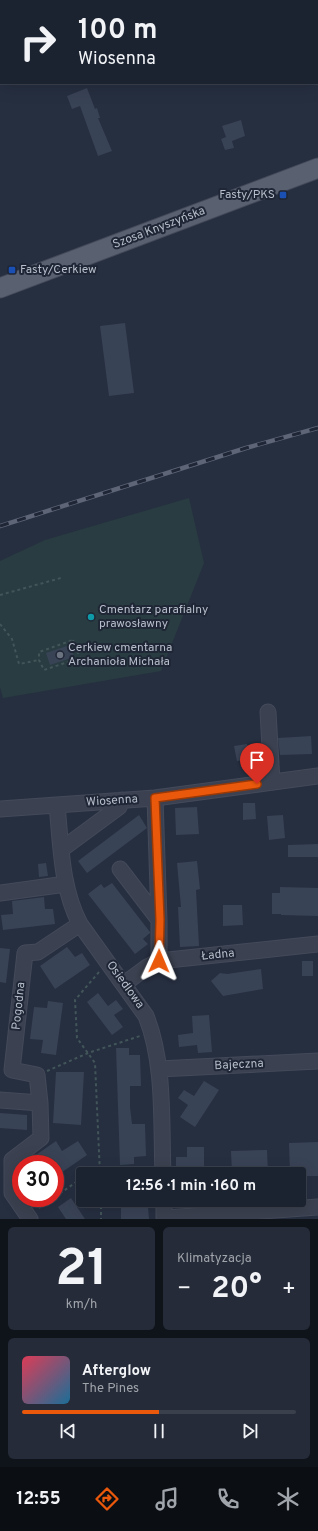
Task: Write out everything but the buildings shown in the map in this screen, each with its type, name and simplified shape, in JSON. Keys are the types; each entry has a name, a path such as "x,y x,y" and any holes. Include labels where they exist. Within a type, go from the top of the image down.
{"main road":[{"name":"Szosa Knyszyńska","path":"0,288 318,168"}],"street":[{"path":"268,712 272,782"},
{"name":"Wiosenna","path":"0,809 155,798 318,776"},
{"path":"155,798 160,920 159,961"},
{"path":"62,849 119,807 122,800"},
{"name":"Osiedlowa","path":"57,805 66,884 73,910 80,924 146,1016 152,1031 159,1069 163,1167"},
{"path":"120,869 160,920"},
{"path":"0,893 66,884"},
{"name":"Pogodna","path":"37,1075 12,1070 25,953 38,952 80,924"},
{"name":"Ładna","path":"124,984 147,967 159,961 318,944"},
{"name":"Bajeczna","path":"159,1069 318,1061"},
{"path":"29,1217 12,1193 12,1160 41,1138 40,1103 37,1075"},
{"path":"0,1100 40,1103"},
{"path":"164,1207 164,1218 318,1207"}],"path":[{"path":"0,596 61,578"},
{"path":"0,624 12,639 19,664 40,660"},
{"path":"73,640 80,658 44,670 40,660 39,652 73,640"},
{"path":"100,1167 95,1063 77,1038 75,1000 98,973 109,964"},
{"path":"37,1075 88,1053 152,1031"},
{"path":"64,1190 76,1181"},
{"path":"29,1217 42,1207"},
{"path":"100,1207 101,1219"}],"green space":[{"name":"Cmentarz parafialny prawosławny","path":"189,498 204,563 161,671 3,698 0,687 0,561 45,540"}],"railway":[{"path":"0,526 246,448 318,428"}],"place":[{"name":"Fasty/PKS","path":"283,195"},
{"name":"Fasty/Cerkiew","path":"12,270"},
{"name":"Cmentarz parafialny prawosławny","path":"91,617"},
{"name":"Cerkiew cmentarna Archanioła Michała","path":"60,655"}],"route":[{"path":"159,961 160,920 155,798 257,784"}]}
